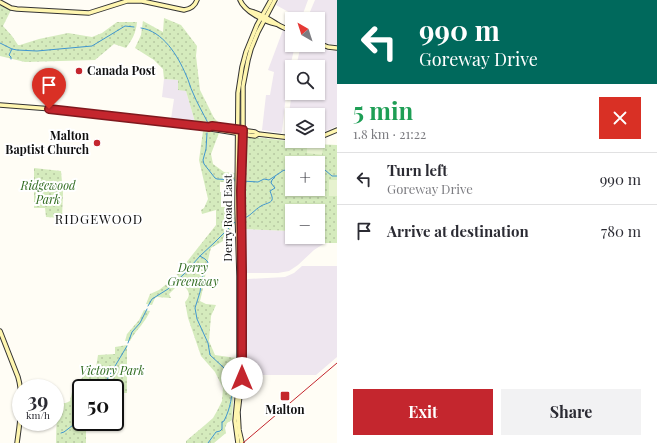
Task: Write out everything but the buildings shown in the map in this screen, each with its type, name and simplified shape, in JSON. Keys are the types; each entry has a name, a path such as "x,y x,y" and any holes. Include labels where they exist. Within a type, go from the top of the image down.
{"main road":[{"path":"0,2 13,9 89,13 127,1 142,1 189,10 197,0"},
{"path":"240,0 243,6 250,11 285,28"},
{"name":"Derry Road East","path":"268,10 271,0"},
{"name":"Derry Road East","path":"238,443 234,421 238,378 240,132 243,83 251,49 260,25 275,0"},
{"path":"255,14 268,10 271,21"},
{"path":"255,14 260,25 271,21"},
{"path":"325,46 337,48"},
{"path":"0,105 65,110 209,127 211,129 240,132 254,136 258,134 285,137"},
{"path":"325,135 337,130"},
{"name":"Derry Road East","path":"240,224 242,271 242,378 238,412 239,430 242,443"},
{"path":"242,271 247,275"},
{"path":"0,331 20,383 21,401 17,443"}],"shaded area":[{"path":"279,0 308,0 304,12 289,12 276,5"},
{"path":"315,0 337,0 337,45 325,43 325,12 310,12"},
{"path":"283,30 285,31 285,52 293,52 292,60 285,60 285,100 281,133 262,130 266,95 270,95 274,72 268,70"},
{"path":"325,49 337,51 337,126 325,132 325,108 290,108 291,100 325,100 325,60 298,60 299,52 325,52"},
{"path":"164,79 178,80 186,91 195,122 171,119 174,99 162,97"},
{"path":"243,229 285,231 285,244 323,244 289,271 278,273 246,273 244,271"},
{"path":"302,266 337,266 337,357 316,375 248,375 244,347 245,281 248,279 285,277 294,273"}],"green space":[{"path":"0,5 11,10 3,26 18,45 68,33 92,37 102,33 117,22 137,22 136,30 126,48 114,44 95,60 25,62 0,56"},
{"path":"164,18 181,25 197,46 196,56 200,90 214,118 220,124 195,122 186,91 178,90 178,80 164,79 163,69 154,60 135,48 141,35 143,21 163,32"},
{"name":"Derry Greenway","path":"203,131 219,133 211,154 213,164 224,172 235,173 235,182 220,182 220,192 221,207 234,207 235,224 223,238 223,241 211,248 200,301 206,304 216,305 211,316 209,341 215,355 236,358 232,420 227,423 225,428 226,433 214,443 186,443 186,441 213,418 222,401 223,388 215,372 201,356 188,318 185,302 189,294 185,287 180,283 169,294 171,298 157,297 152,305 146,304 150,294 159,290 174,278 216,225 216,210 202,214 201,210 204,208 208,199 199,160"},
{"path":"245,136 285,141 285,148 325,148 325,144 337,145 337,243 325,243 325,204 285,204 285,231 244,229"},
{"path":"307,148 323,148 322,155 307,153"},
{"name":"Ridgewood Park","path":"34,168 61,171 63,193 62,218 46,217 45,208 34,208"},
{"path":"329,180 337,180 337,196 329,196"},
{"name":"Victory Park","path":"144,310 150,311 146,319 130,341 125,341 127,334 139,320"},
{"name":"Victory Park","path":"127,345 127,393 124,393 124,379 81,379 88,372 88,367 96,368 98,355 115,354 115,347"},
{"name":"Victory Park","path":"72,392 72,431 86,431 86,443 56,443 56,431 64,431 64,403 70,401"}],"waterway":[{"path":"0,43 12,49 37,51 92,46 125,26 134,27"},
{"path":"141,28 149,30 163,39 179,60 208,123"},
{"path":"11,59 9,55 12,49"},
{"path":"207,133 206,149 203,160 204,164 215,178 235,180"},
{"path":"242,181 258,182 264,179 269,180 285,170"},
{"path":"325,170 332,176 337,176"},
{"path":"242,219 272,200 270,191 275,188 271,183 275,177"},
{"path":"148,306 152,299 168,289 236,221"},
{"path":"200,256 208,262 202,278 200,292 195,308 197,319 208,343 210,355 227,371 232,377 233,381 230,406 224,421 222,422 222,429 216,432 208,443"},
{"path":"128,343 132,332 140,323 147,309"},
{"path":"107,379 127,346"},
{"path":"61,433 72,426"}],"railway":[{"path":"243,443 337,363"}],"place":[{"name":"Canada Post","path":"79,71"},
{"name":"Malton Baptist Church","path":"97,143"},
{"name":"Malton","path":"285,396"}],"district":[{"name":"RIDGEWOOD","path":"99,219"}],"route":[{"path":"49,109 243,130 241,162 242,378"}]}
